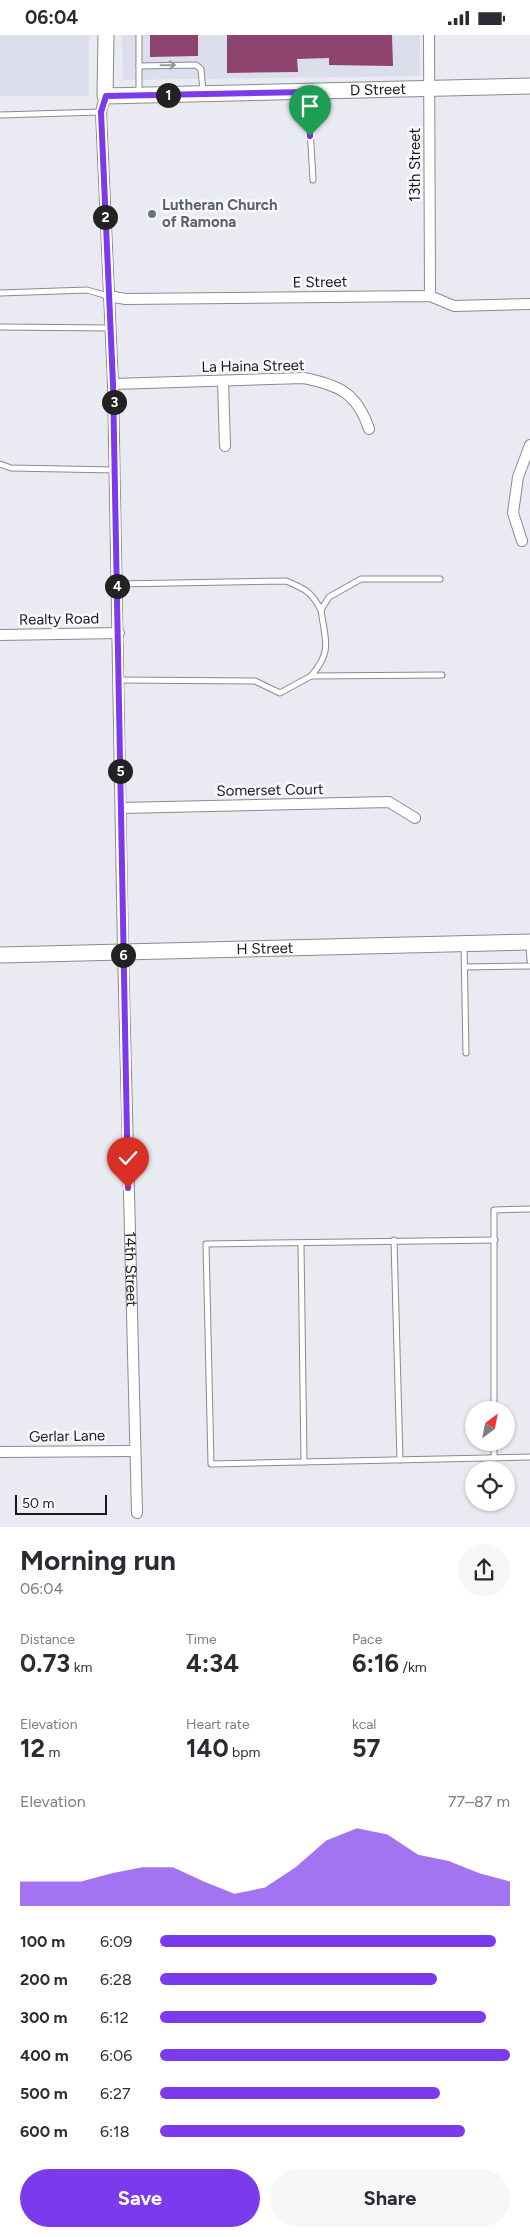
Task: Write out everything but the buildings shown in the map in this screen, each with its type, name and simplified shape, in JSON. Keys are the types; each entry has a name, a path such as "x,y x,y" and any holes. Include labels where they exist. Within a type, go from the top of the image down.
{"street":[{"name":"14th Street","path":"106,35 106,96 101,112 109,328 113,384 123,952 137,1513"},
{"name":"13th Street","path":"429,35 430,296"},
{"name":"D Street","path":"106,96 430,90 530,86"},
{"name":"E Street","path":"108,296 126,299 430,296 454,306 530,304"},
{"name":"La Haina Street","path":"113,384 304,379 330,384 346,391 364,413 369,429"},
{"path":"224,381 225,446"},
{"path":"522,541 513,513 518,477 530,445"},
{"name":"Realty Road","path":"0,635 118,633"},
{"name":"Somerset Court","path":"121,808 389,802 415,818"},
{"name":"H Street","path":"0,955 530,943"},
{"name":"Gerlar Lane","path":"0,1452 134,1451"}],"lane":[{"path":"139,35 139,95"},
{"path":"139,66 196,65 201,69 203,94"},
{"path":"308,92 313,180"},
{"path":"0,115 101,112"},
{"path":"0,293 87,290 108,296"},
{"path":"0,327 109,328"},
{"path":"0,464 11,468 115,470"},
{"path":"321,610 329,597 360,579 440,579"},
{"path":"117,584 286,581 306,589 315,598 321,610 327,650 322,664 311,676 280,693 255,681 119,680"},
{"path":"311,676 442,675"},
{"path":"530,943 530,961"},
{"path":"464,944 466,1053"},
{"path":"465,967 530,966"},
{"path":"494,1401 494,1210 530,1209"},
{"path":"394,1240 400,1460"},
{"path":"495,1240 206,1244 211,1464 530,1457"},
{"path":"301,1244 304,1462"},
{"path":"494,1451 494,1457"}],"shaded area":[{"path":"0,35 89,35 89,96 0,96"},
{"path":"122,35 420,35 420,76 123,80"}],"place":[{"name":"Lutheran Church of Ramona","path":"152,214"}],"route":[{"path":"128,1188 113,384 109,328 101,112 106,96 308,92 310,136"}]}
